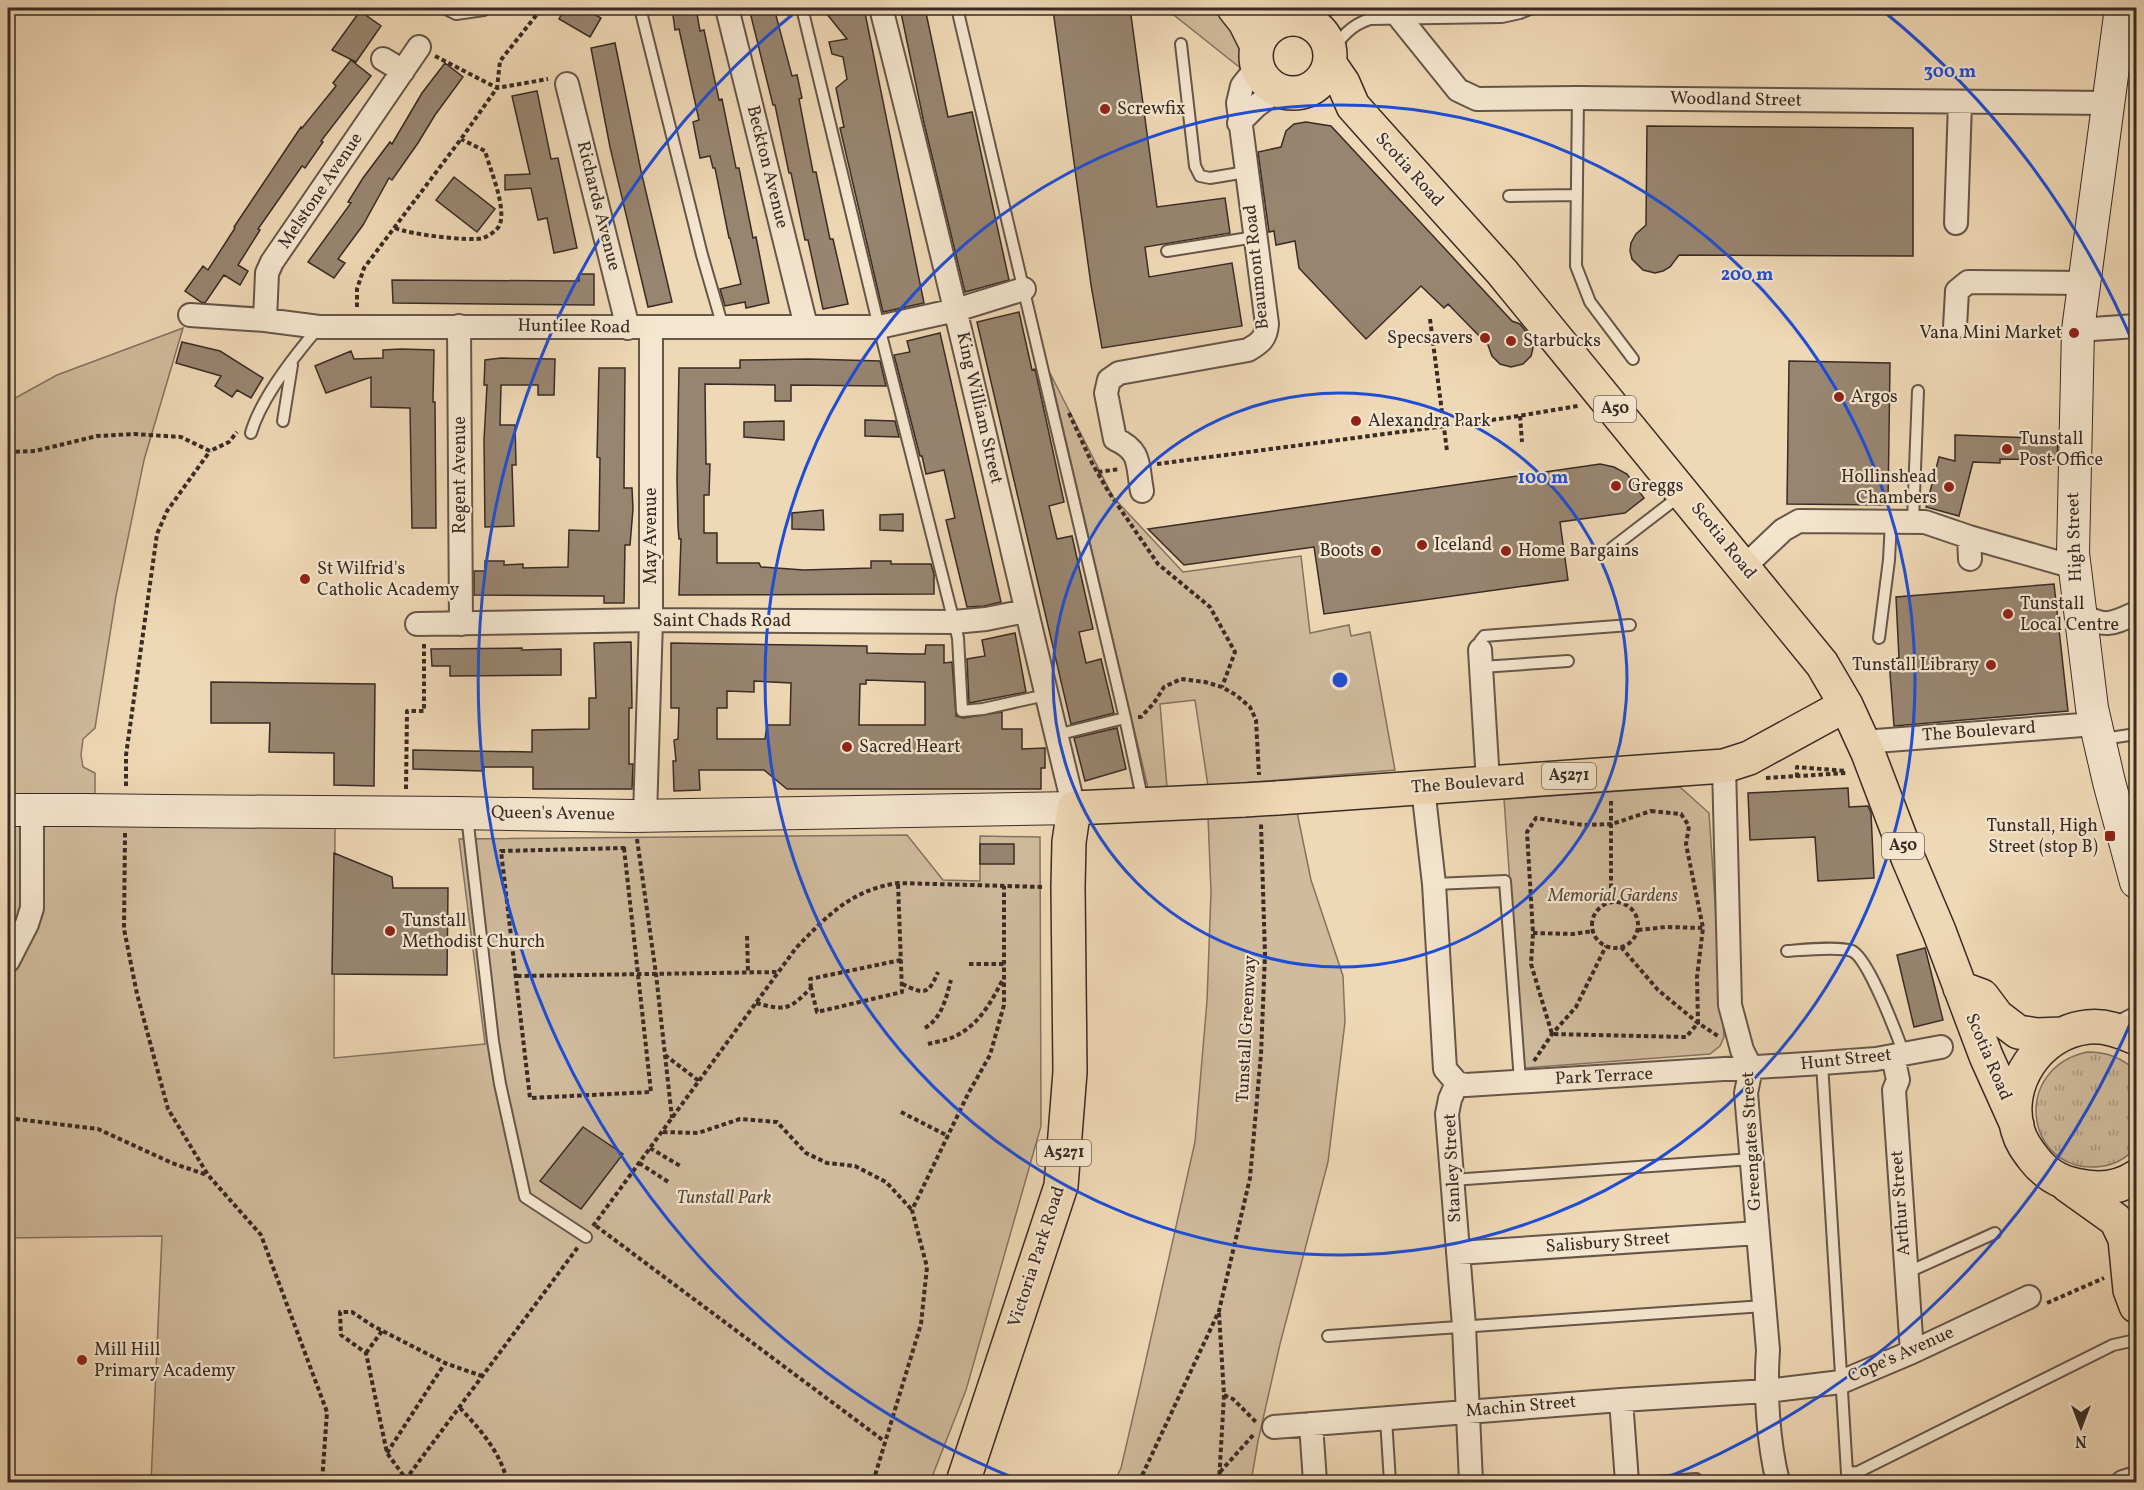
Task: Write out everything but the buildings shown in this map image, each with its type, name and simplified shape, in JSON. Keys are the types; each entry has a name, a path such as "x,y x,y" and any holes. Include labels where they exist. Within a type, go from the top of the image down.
{"main road":[{"path":"1234,8 1245,22 1271,74 1305,92 1324,78 1330,59 1323,34 1313,24 1289,15 1272,25 1263,33 1271,74"},
{"name":"Scotia Road","path":"1330,59 1353,106 1502,272 1822,664 1846,705 1863,741 1861,773 1908,858 1939,931 1986,1056 2017,1125"},
{"name":"Scotia Road","path":"1271,74 1314,98 1339,106 1369,124"},
{"name":"The Boulevard","path":"1074,808 1260,800 1610,773 1724,772 1846,705"},
{"name":"Victoria Park Road","path":"963,1482 1061,1186 1070,1072 1068,887 1069,842 1074,808"},
{"name":"Scotia Road","path":"1959,988 1982,996 1997,1016 2018,1032 2037,1035 2062,1034"},
{"name":"A50","path":"2136,1038 2116,1029 2088,1027 2062,1034 2039,1050 2023,1071 2015,1098 2017,1125 2024,1145 2040,1167 2064,1183 2092,1189 2125,1184 2136,1177"},
{"name":"A50","path":"2058,1179 2116,1220 2125,1239 2130,1290 2136,1304"}],"street":[{"name":"Beckton Avenue","path":"728,8 806,326"},
{"name":"King William Street","path":"880,8 956,309 1074,808"},
{"name":"High Street","path":"2121,8 2078,330 2074,450 2074,567 2097,732 2136,882"},
{"name":"Woodland Street","path":"1399,13 1458,90 1477,99 2108,103"},
{"name":"Melstone Avenue","path":"265,320 267,273 272,262 393,65 418,47"},
{"path":"1239,123 1256,105 1271,74"},
{"name":"Beaumont Road","path":"1142,491 1135,453 1128,445 1115,439 1106,393 1109,380 1119,372 1248,350 1260,343 1266,336 1267,324 1238,103 1242,86 1271,74"},
{"name":"Richards Avenue","path":"567,84 628,328"},
{"path":"1956,224 1960,103"},
{"path":"1955,327 1957,291 1968,282 2084,283"},
{"name":"Huntilee Road","path":"190,315 265,320 319,327 879,327 956,309 1024,289"},
{"name":"Regent Avenue","path":"459,326 461,624"},
{"path":"2078,330 2136,326"},
{"name":"May Avenue","path":"639,816 651,620 651,328"},
{"path":"1744,567 1783,530 1799,521 1902,521 1925,522 1969,548 2006,548 2074,567"},
{"name":"Saint Chads Road","path":"421,624 651,620 954,622 986,619 1026,611"},
{"path":"2081,615 2096,622 2111,624 2136,613"},
{"path":"1481,658 1488,782"},
{"name":"The Boulevard","path":"1863,741 2097,732"},
{"name":"Greengates Street","path":"1724,772 1730,1005 1746,1059 1746,1093 1768,1350 1767,1391 1774,1464 1778,1482"},
{"path":"1423,788 1434,884 1445,1069 1457,1083"},
{"name":"Queen's Avenue","path":"20,810 639,816 1074,808"},
{"path":"8,961 27,924 32,908 20,810"},
{"name":"Hunt Street","path":"1746,1059 1822,1063 1899,1055 1941,1047"},
{"name":"Arthur Street","path":"1899,1055 1898,1080 1894,1090 1912,1352"},
{"name":"Park Terrace","path":"1457,1083 1466,1085 1520,1082 1746,1059"},
{"name":"Stanley Street","path":"1457,1083 1447,1114 1464,1326 1471,1482"},
{"name":"Salisbury Street","path":"1458,1252 1758,1233"},
{"name":"Cope's Avenue","path":"1767,1391 1841,1382 1912,1352 2029,1297"},
{"name":"Machin Street","path":"1274,1427 1767,1391"},
{"path":"1621,1400 1627,1482"},
{"path":"1311,1424 1315,1482"},
{"path":"2123,1482 2136,1478"}],"lane":[{"path":"444,8 456,14 487,8"},
{"path":"640,8 702,255 723,327"},
{"path":"802,8 879,327 958,638 962,711 983,709 1046,694"},
{"path":"957,8 1125,718 1143,805"},
{"path":"1289,15 1333,8"},
{"path":"1330,59 1341,37 1360,22 1370,18 1399,13 1502,17 1532,8"},
{"path":"1181,44 1195,166 1200,176 1210,178 1246,172"},
{"path":"1578,98 1576,266 1590,302 1633,359"},
{"path":"1509,196 1577,195"},
{"path":"1167,251 1255,237"},
{"path":"251,433 255,421 294,356 319,327"},
{"path":"283,422 294,356"},
{"path":"1879,638 1889,560 1902,521 1917,391"},
{"path":"1612,548 1684,493"},
{"path":"1568,661 1481,658 1480,641 1484,636 1630,626"},
{"path":"1056,735 1125,718"},
{"path":"2097,732 2136,734"},
{"path":"467,813 493,1041 525,1197 586,1237"},
{"path":"1434,884 1505,881 1520,1082"},
{"path":"1786,951 1846,949 1860,956 1881,997 1899,1055"},
{"path":"2102,1028 2136,1012"},
{"path":"1822,1063 1847,1473 1858,1472 2114,1345 2136,1340"},
{"path":"1452,1180 1752,1159"},
{"path":"1906,1273 1995,1233"},
{"path":"1328,1336 1764,1306"},
{"path":"1386,1419 1390,1482"},
{"path":"1654,1482 1696,1479 1697,1482"}],"path":[{"path":"357,326 357,289 364,268 462,139 497,88 500,61 542,8"},
{"path":"418,47 497,88 565,76 567,84"},
{"path":"395,228 426,235 480,238 500,226 502,215 499,197 485,151 462,139"},
{"path":"1430,320 1447,452"},
{"path":"1098,472 1520,416 1608,401"},
{"path":"1520,416 1522,442"},
{"path":"126,790 126,755 157,534 167,511 210,451 229,442 240,428 255,421"},
{"path":"8,452 35,451 97,436 135,434 181,437 210,451"},
{"path":"405,813 407,711 424,711 421,624"},
{"name":"Tunstall Greenway","path":"1125,718 1141,717 1164,687 1181,679 1222,687 1250,707 1256,720 1265,956 1261,1054 1250,1178 1219,1311 1139,1482"},
{"path":"1797,777 1797,767 1861,773"},
{"path":"1724,772 1797,777 1861,773"},
{"path":"1610,773 1611,903"},
{"path":"1651,811 1681,814 1689,826 1686,844 1703,928 1697,977 1698,1023 1686,1037 1552,1034 1531,964 1533,933 1527,832 1536,818 1583,825 1612,824 1651,811"},
{"path":"639,816 672,1119"},
{"path":"125,825 124,929 137,994 168,1109 208,1175 261,1235 327,1412 322,1482 405,1481"},
{"path":"624,848 639,974 651,1092 530,1098 501,851 624,848"},
{"path":"405,1481 796,948 828,915 859,894 877,886 898,883 1068,887"},
{"path":"898,883 902,984 902,992 817,1012 810,980 901,960"},
{"path":"912,1210 990,1055 1004,1005 1004,886"},
{"path":"1619,902 1629,906 1638,919 1638,930 1630,943 1621,947 1606,946 1599,942 1593,931 1592,923 1597,911 1611,903 1619,902"},
{"path":"1638,930 1666,927 1703,928"},
{"path":"1533,933 1573,934 1593,931"},
{"path":"747,936 748,972"},
{"path":"1520,1082 1552,1034 1576,1007 1606,946"},
{"path":"1621,947 1658,990 1746,1059"},
{"path":"969,964 1004,964"},
{"path":"517,976 779,972"},
{"path":"902,984 920,992 927,991 931,989 938,972"},
{"path":"927,1044 951,1038 974,1023 988,1007 1004,977"},
{"path":"925,1028 933,1023 943,1008 951,980"},
{"path":"756,1003 779,1009 796,1003 811,988"},
{"path":"664,1055 699,1081"},
{"path":"901,1112 948,1136"},
{"path":"8,1118 98,1129 172,1163 208,1175"},
{"path":"662,1132 698,1133 740,1119 777,1122 806,1153 827,1163 855,1166 886,1182 912,1210 927,1267 921,1324 873,1482"},
{"path":"651,1148 682,1167"},
{"path":"639,1163 670,1184"},
{"path":"594,1225 884,1441"},
{"path":"2029,1297 2041,1306 2127,1267"},
{"path":"1219,1311 1224,1395 1219,1482"},
{"path":"405,1481 387,1453 366,1353 341,1335 340,1312 352,1312 445,1363 482,1376"},
{"path":"366,1353 382,1330"},
{"path":"387,1453 445,1363"},
{"path":"1219,1473 1259,1427 1243,1408 1224,1395"},
{"path":"460,1408 477,1426 494,1450 507,1482"}],"green space":[{"path":"1165,8 1218,8 1236,29 1242,42 1243,70"},
{"path":"183,328 144,460 116,596 95,728 83,739 81,755 83,767 95,773 95,794 8,795 8,402 57,375"},
{"path":"1050,373 1113,497 1183,572 1301,556 1310,633 1349,625 1351,636 1370,632 1395,770 1208,786 1195,700 1160,704 1167,787 1148,788"},
{"name":"Memorial Gardens","path":"1680,787 1709,813 1724,1037 1720,1046 1710,1054 1523,1068 1504,799"},
{"name":"Tunstall Park","path":"8,812 335,818 334,1058 485,1044 459,839 907,835 943,880 980,881 980,836 1040,837 1041,1126 966,1390 930,1482 151,1482 162,1236 8,1238"},
{"path":"1297,812 1311,880 1343,976 1345,1022 1328,1162 1280,1344 1251,1482 1114,1482 1121,1468 1195,1142 1207,1001 1211,892 1208,817"},
{"path":"2087,1052 2114,1056 2136,1072 2136,1147 2118,1161 2096,1167 2072,1164 2054,1153 2042,1136 2036,1117 2038,1097 2046,1078 2063,1062"}],"place":[{"name":"Screwfix","path":"1105,109"},
{"name":"Vana Mini Market","path":"2074,333"},
{"name":"Specsavers","path":"1485,338"},
{"name":"Starbucks","path":"1511,341"},
{"name":"Argos","path":"1839,397"},
{"name":"Alexandra Park","path":"1356,421"},
{"name":"Tunstall Post Office","path":"2007,449"},
{"name":"Greggs","path":"1616,486"},
{"name":"Hollinshead Chambers","path":"1949,487"},
{"name":"Iceland","path":"1422,545"},
{"name":"Boots","path":"1376,551"},
{"name":"Home Bargains","path":"1506,551"},
{"name":"St Wilfrid's Catholic Academy","path":"305,579"},
{"name":"Tunstall Local Centre","path":"2008,614"},
{"name":"Tunstall Library","path":"1991,665"},
{"name":"Sacred Heart","path":"847,747"},
{"name":"Tunstall, High Street (stop B)","path":"2110,836"},
{"name":"Tunstall Methodist Church","path":"390,931"},
{"name":"Mill Hill Primary Academy","path":"82,1360"}]}
